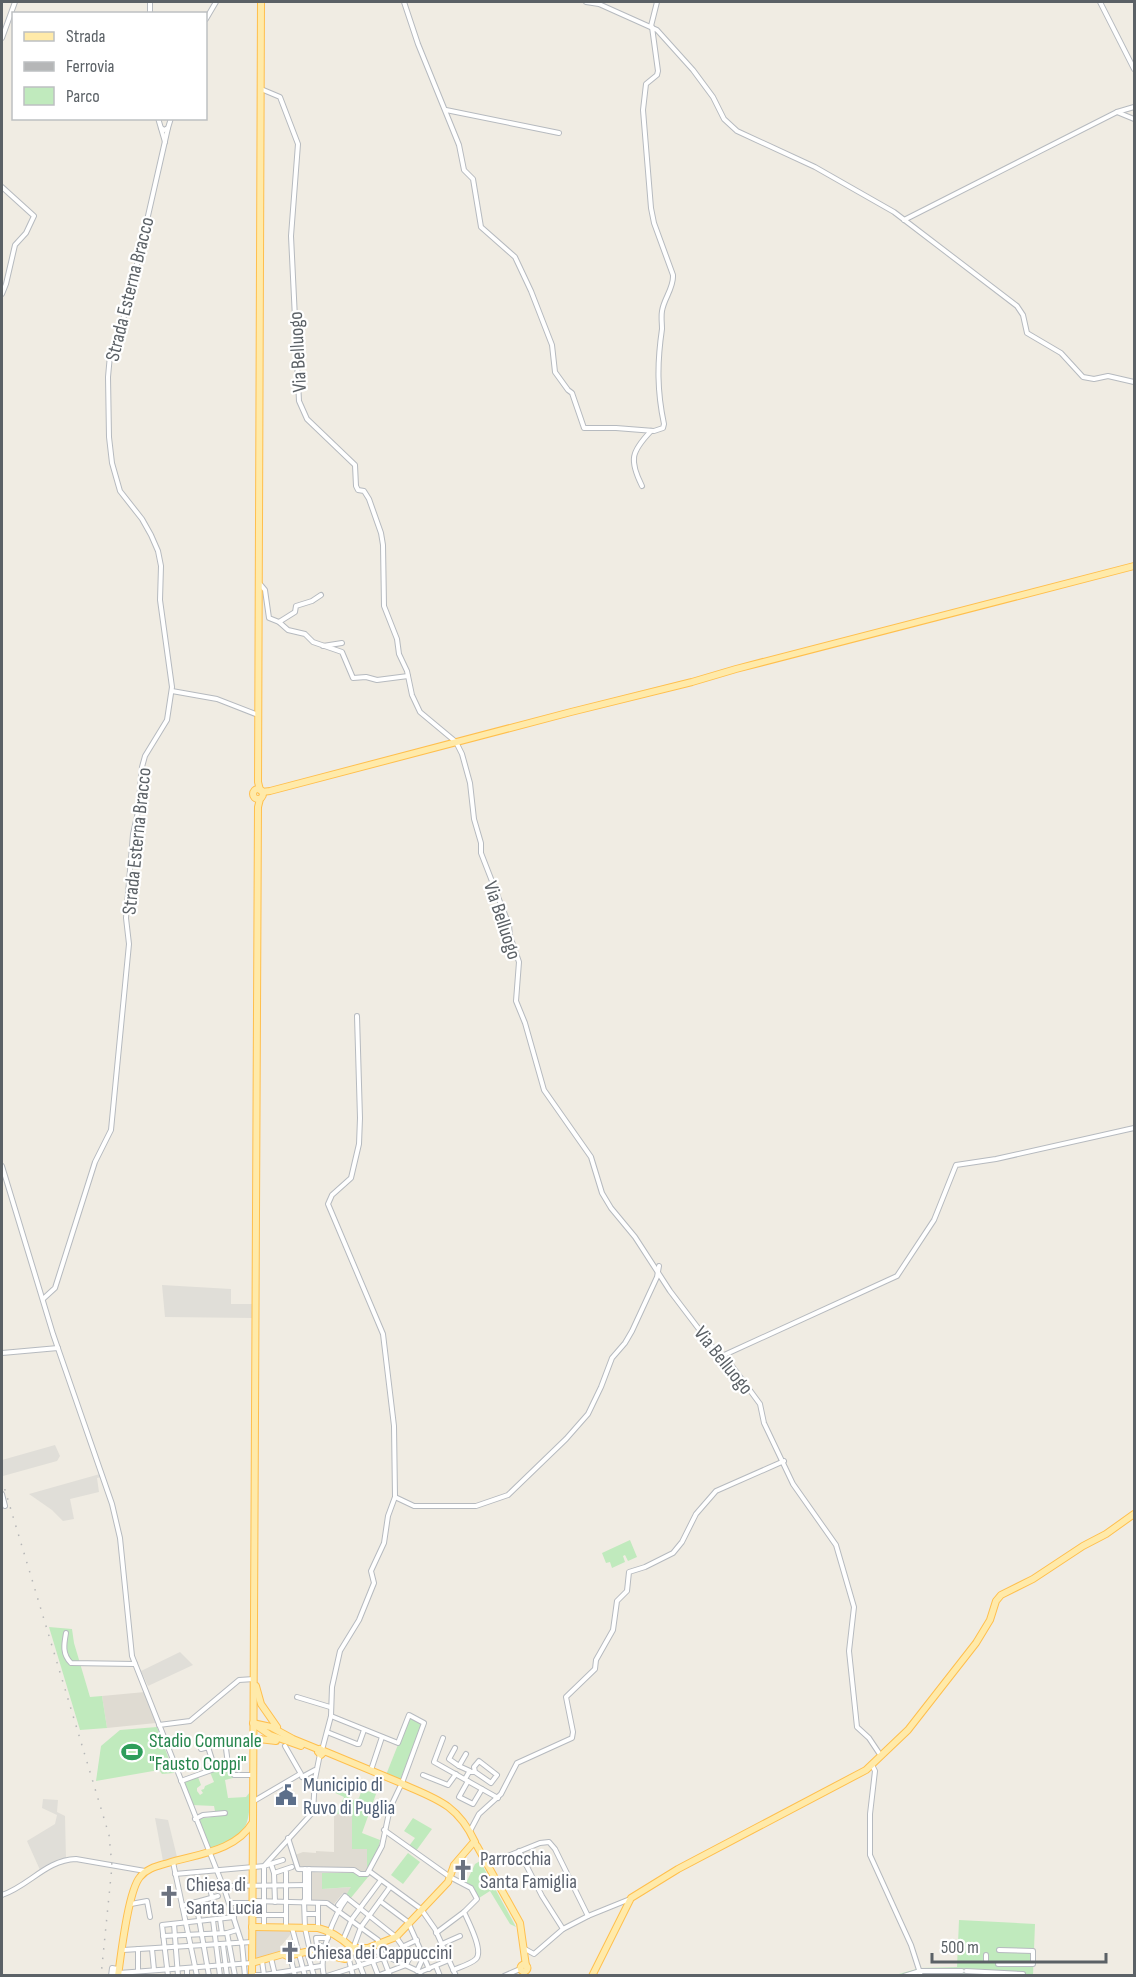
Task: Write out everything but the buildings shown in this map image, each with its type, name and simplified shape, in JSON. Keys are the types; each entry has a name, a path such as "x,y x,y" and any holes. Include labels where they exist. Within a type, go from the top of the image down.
{"main road":[{"path":"252,1975 261,2"},
{"path":"259,796 270,791 456,742 1134,566"},
{"path":"592,1976 631,1898 678,1869 872,1765 908,1730 975,1643 990,1620 1000,1595 1033,1579 1134,1514"},
{"path":"254,1676 261,1704 279,1730"},
{"path":"254,1723 279,1730 321,1752 445,1803 459,1815 520,1923 525,1949 524,1969"},
{"path":"254,1723 270,1736 287,1744"},
{"path":"254,1742 259,1739 321,1752 429,1797 452,1810 467,1829 519,1926 524,1969"},
{"path":"116,1973 136,1884 146,1871 231,1844 244,1834 252,1822"},
{"path":"244,1834 253,1836"},
{"path":"252,1963 284,1954 285,1956 324,1951 345,1959 352,1950 368,1948 396,1937 448,1882 454,1865 466,1850 474,1845"},
{"path":"252,1928 318,1928 343,1940 352,1950"}],"street":[{"path":"2,38 15,2"},
{"path":"207,17 216,2"},
{"path":"404,2 418,44 459,145 464,170 473,179 481,227 515,257 552,345 555,372 572,393 584,428 651,431 659,430 664,424 658,391 658,352 662,326 661,312 673,282 673,275 654,223 643,110 646,84 657,75 658,71 652,27 657,2"},
{"path":"586,2 597,3 661,33 693,70 713,97 724,119 731,126 750,138 815,167 904,220 1017,306 1023,315 1027,333 1060,353 1083,377 1094,379 1108,376 1134,382"},
{"path":"1100,2 1134,69"},
{"name":"Via Belluogo","path":"261,89 280,97 297,138 298,161 293,196 291,242 299,401 308,419 355,465 356,486 364,491 374,510 384,545 384,606 397,639 399,654 412,694 420,712 456,742 462,754 470,783 481,853 509,925 510,936 519,962 516,1001 525,1023 544,1090 591,1157 602,1193 611,1208 639,1243 714,1348 732,1366 759,1404 764,1423 793,1484 836,1545 854,1607 849,1651 857,1727 869,1738 881,1756"},
{"path":"904,220 1117,112 1134,107"},
{"path":"446,110 560,133"},
{"path":"1117,112 1134,119"},
{"path":"158,120 165,142"},
{"name":"Strada Esterna Bracco","path":"43,1299 55,1288 95,1162 111,1130 129,944 126,918 133,834 138,812 142,767 145,756 167,720 172,691 160,600 161,566 158,551 142,519 120,491 112,463 109,437 108,377 110,355 127,308 170,120"},
{"path":"160,127 164,130 168,128"},
{"path":"2,187 34,216 26,233 15,245 2,294"},
{"path":"642,486 633,468 633,457 637,447 651,431"},
{"path":"259,583 265,590 269,618 279,622 288,630 305,634 313,642 342,652 353,678 366,677 377,680 408,676"},
{"path":"279,622 295,612 296,606 321,596"},
{"path":"322,646 342,643"},
{"path":"172,691 217,699 258,715"},
{"path":"264,1927 264,1866 313,1812 316,1769 331,1716 332,1687 340,1651 359,1620 375,1583 371,1571 384,1543 388,1516 395,1497 394,1426 383,1334 328,1204 332,1196 351,1178 359,1144 357,1016"},
{"path":"722,1356 897,1276 934,1220 956,1165 996,1159 1134,1128"},
{"path":"2,1166 58,1348 112,1504 120,1538 135,1664 234,1917 242,1944 245,1976"},
{"path":"395,1497 414,1506 476,1506 508,1495 588,1414 602,1387 612,1358 625,1343 659,1266"},
{"path":"2,1353 58,1348"},
{"path":"470,1831 479,1814 498,1798 517,1763 572,1738 573,1732 566,1697 595,1669 596,1660 613,1629 617,1601 627,1591 629,1572 673,1553 682,1542 696,1514 716,1491 784,1461"},
{"path":"2,1494 5,1506"},
{"path":"66,1633 64,1650 71,1663 135,1664"},
{"path":"159,1725 190,1721 239,1680 254,1676"},
{"path":"297,1697 330,1707"},
{"path":"288,1839 298,1869 352,1870 360,1874 367,1874 382,1846 390,1808 424,1723 409,1715 397,1743 331,1716"},
{"path":"327,1732 359,1744 364,1730"},
{"path":"370,1771 382,1737"},
{"path":"443,1738 434,1762 498,1798"},
{"path":"225,1741 228,1764 236,1777 254,1775"},
{"path":"287,1744 301,1775"},
{"path":"201,1749 208,1747 215,1769"},
{"path":"455,1748 449,1759 459,1766 469,1772 475,1772 491,1783 497,1775 479,1761 469,1772 459,1797 473,1804 482,1789"},
{"path":"459,1766 466,1754"},
{"path":"181,1781 228,1764"},
{"path":"872,1765 874,1772 870,1814 870,1855 911,1945 920,1973"},
{"path":"474,1766 475,1772"},
{"path":"254,1801 316,1769"},
{"path":"308,1774 315,1779"},
{"path":"423,1775 448,1785 456,1774"},
{"path":"195,1819 203,1815 225,1813"},
{"path":"384,1832 450,1877 471,1888 477,1896 474,1903 436,1933"},
{"path":"484,1858 508,1856 546,1842 552,1845 588,1916"},
{"path":"519,1851 542,1896 563,1929"},
{"path":"2,1894 64,1859 146,1871"},
{"path":"175,1874 264,1866 283,1860"},
{"path":"173,1862 197,1976"},
{"path":"271,1864 274,1873 275,1902"},
{"path":"274,1873 292,1867"},
{"path":"307,1869 305,1928 314,1976"},
{"path":"369,1871 421,1909 442,1944 456,1976"},
{"path":"286,1872 286,1915 304,1976"},
{"path":"343,1940 351,1919 381,1880"},
{"path":"212,1897 210,1888 223,1886 307,1885"},
{"path":"353,1976 352,1950 360,1927 390,1887"},
{"path":"182,1906 218,1896"},
{"path":"382,1956 373,1962 336,1975 326,1976 321,1966 324,1951 337,1909 345,1896 396,1937 403,1947 424,1958"},
{"path":"504,1976 524,1969 534,1954 563,1929 631,1898"},
{"path":"131,1904 147,1901 150,1917"},
{"path":"380,1901 408,1922 429,1969"},
{"path":"196,1902 209,1976"},
{"path":"229,1903 327,1903 378,1940 389,1974"},
{"path":"318,1903 318,1928"},
{"path":"453,1970 474,1960 478,1955 478,1948 464,1912"},
{"path":"305,1914 318,1914"},
{"path":"252,1915 286,1915"},
{"path":"168,1976 162,1925 234,1917"},
{"path":"220,1919 230,1945 235,1976"},
{"path":"213,1920 220,1976"},
{"path":"174,1924 178,1976"},
{"path":"163,1936 224,1933 237,1930"},
{"path":"324,1951 317,1945 316,1938 329,1935"},
{"path":"442,1944 460,1936"},
{"path":"397,1961 403,1947 417,1940"},
{"path":"123,1950 230,1945 252,1941"},
{"path":"224,1945 227,1976"},
{"path":"368,1948 378,1975 389,1974 406,1965 412,1952"},
{"path":"368,1948 420,1974"},
{"path":"138,1949 138,1971"},
{"path":"152,1949 154,1970"},
{"path":"525,1949 534,1954"},
{"path":"352,1950 361,1965 364,1976"},
{"path":"998,1964 1033,1964 1033,1951 999,1950"},
{"path":"290,1955 294,1973"},
{"path":"986,1955 986,1960"},
{"path":"271,1958 275,1974"},
{"path":"420,1974 424,1958"},
{"path":"420,1974 449,1960"},
{"path":"262,1961 264,1975"},
{"path":"116,1973 138,1971 144,1973 154,1970 252,1963"},
{"path":"252,1975 294,1973 321,1966"},
{"path":"436,1966 440,1976"},
{"path":"187,1968 188,1976"},
{"path":"904,1976 963,1971 1023,1974"}],"shaded area":[{"path":"162,1285 231,1289 231,1304 253,1304 253,1318 165,1317"},
{"path":"55,1445 60,1456 57,1461 3,1476 2,1460"},
{"path":"100,1474 101,1477 97,1478 99,1492 70,1499 74,1519 63,1521 29,1494"},
{"path":"180,1652 193,1665 148,1686 141,1671"},
{"path":"145,1692 156,1723 107,1728 102,1696"},
{"path":"43,1799 58,1800 57,1812 65,1816 66,1859 40,1870 27,1841 55,1824 57,1815 42,1808"},
{"path":"334,1814 352,1814 353,1849 367,1849 367,1871 362,1872 354,1868 299,1867 295,1855 303,1852 316,1853 316,1851 334,1852"},
{"path":"155,1818 168,1820 177,1857 163,1861"},
{"path":"311,1872 322,1873 322,1889 352,1887 346,1895 343,1893 334,1904 328,1900 311,1900"},
{"path":"256,1929 290,1930 290,1935 281,1946 283,1951 256,1960"}],"green space":[{"path":"630,1540 637,1557 628,1561 625,1555 623,1556 625,1562 612,1568 610,1562 606,1563 602,1553"},
{"path":"49,1627 72,1629 90,1697 102,1696 107,1728 80,1730"},
{"path":"409,1717 422,1725 400,1780 386,1775"},
{"name":"Stadio Comunale \"Fausto Coppi\"","path":"157,1727 174,1773 162,1774 159,1770 96,1781 101,1746 120,1730"},
{"path":"227,1766 233,1778 225,1780 228,1798 246,1797 250,1792 249,1815 247,1823 238,1836 231,1841 210,1848 198,1819 225,1815 225,1811 215,1811 214,1806 192,1805 183,1782 198,1777 201,1785 197,1791 200,1795 205,1786 214,1782 210,1772"},
{"path":"331,1788 349,1795 351,1801 359,1798 362,1789 376,1794 362,1833 380,1840 378,1851 367,1870 367,1849 352,1849 352,1814 315,1814 316,1802 339,1809 344,1797 329,1790"},
{"path":"413,1818 432,1829 416,1851 409,1846 415,1838 404,1831"},
{"path":"408,1853 420,1862 403,1884 391,1875"},
{"path":"480,1861 516,1927 510,1924 490,1891 479,1898 474,1888 466,1883 475,1864"},
{"path":"322,1873 354,1873 368,1877 350,1899 346,1895 351,1887 322,1889"},
{"path":"959,1920 1035,1924 1033,1975 892,1976 920,1968 957,1967"}],"railway":[{"path":"2,1480 109,1835 112,1866 101,1976"}],"place":[{"name":"Stadio Comunale \"Fausto Coppi\"","path":"132,1752"},
{"name":"Municipio di Ruvo di Puglia","path":"286,1795"},
{"name":"Parrocchia Santa Famiglia","path":"463,1870"},
{"name":"Chiesa di Santa Lucia","path":"169,1896"},
{"name":"Chiesa dei Cappuccini","path":"290,1952"}]}
